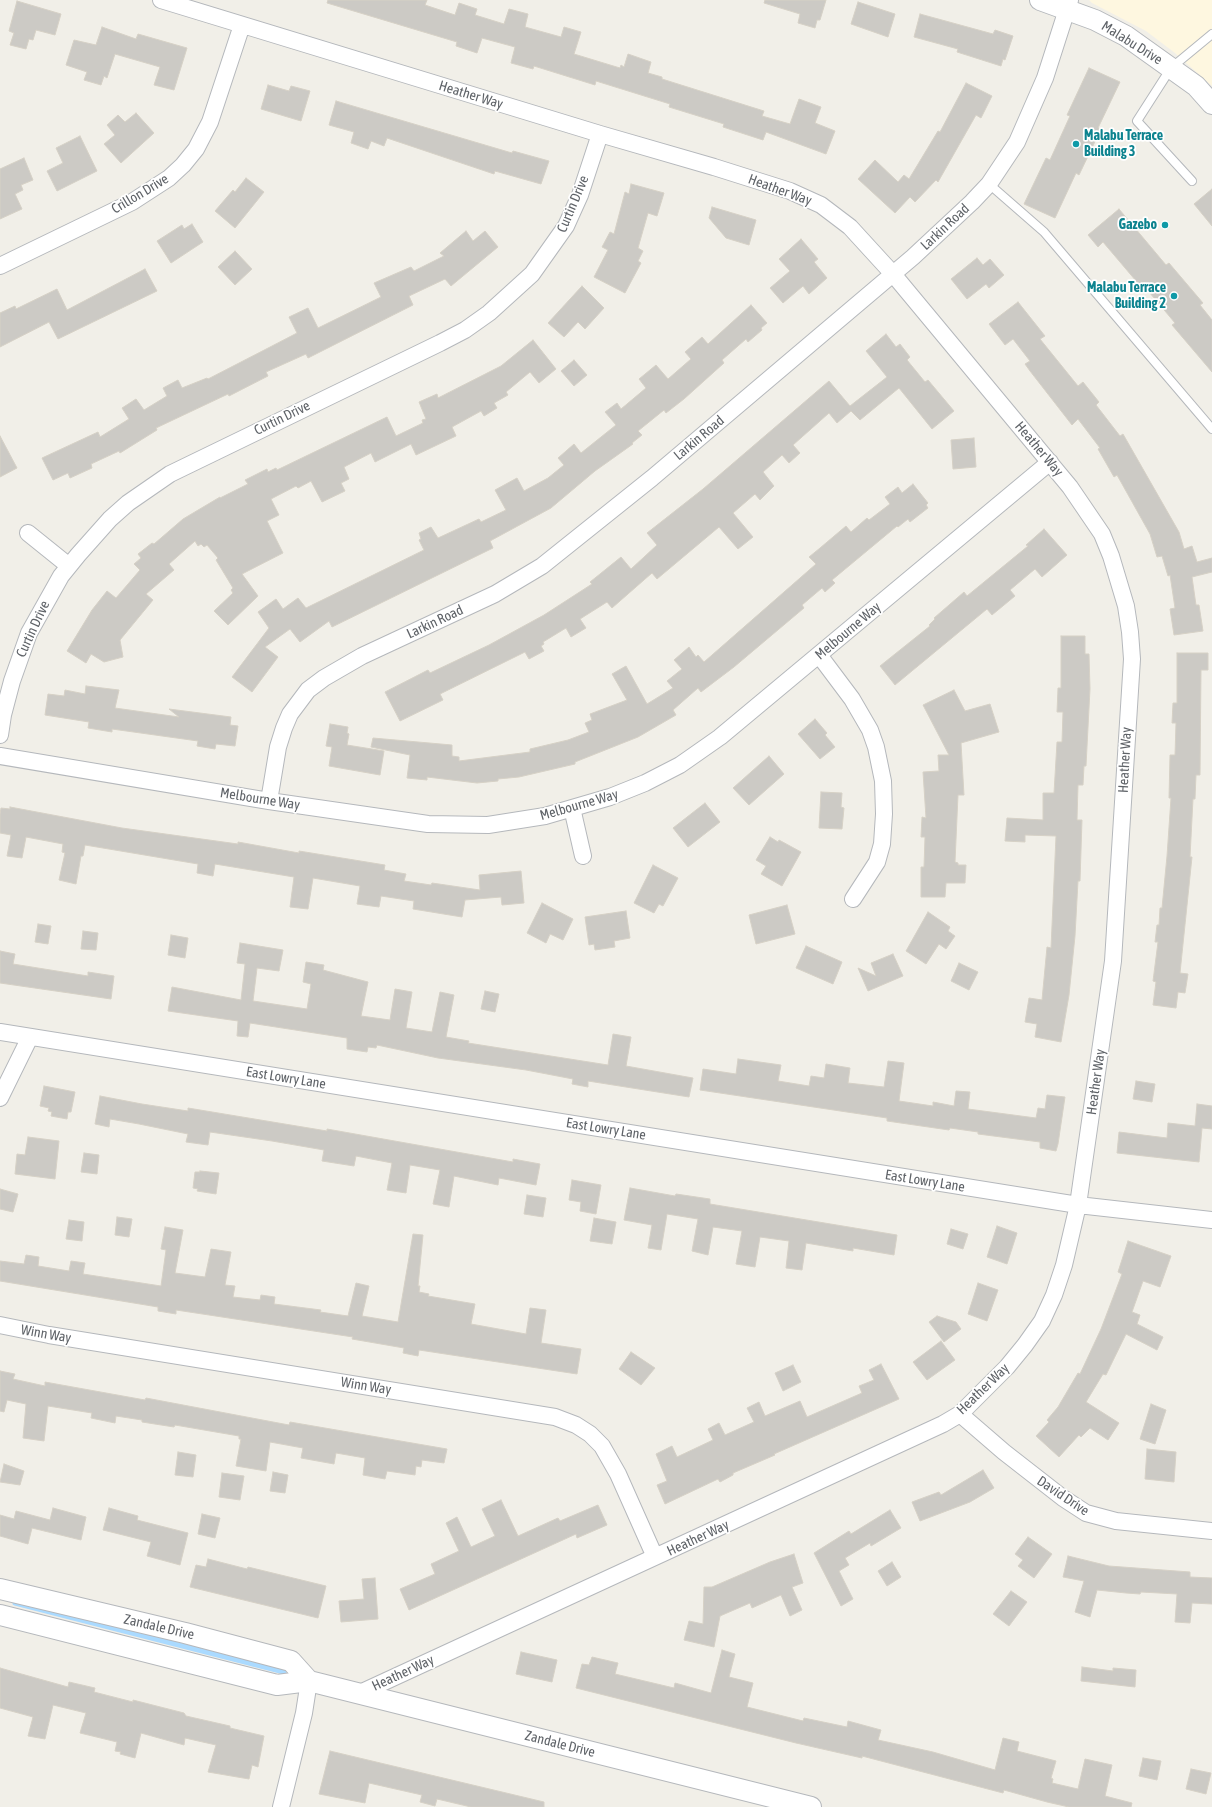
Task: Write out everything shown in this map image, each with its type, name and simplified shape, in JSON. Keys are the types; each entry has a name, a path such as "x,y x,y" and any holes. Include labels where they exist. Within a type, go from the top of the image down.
{"street":[{"name":"Heather Way","path":"161,0 600,134 714,166 808,198 821,205 850,227 893,274 1050,462 1087,511 1102,534 1111,556 1126,606 1132,659 1113,961 1078,1205 1064,1265 1054,1295 1042,1321 1006,1367 960,1414 943,1424 360,1693"},
{"name":"Malabu Drive","path":"1040,0 1068,4 1126,36 1196,86 1212,104"},
{"name":"Larkin Road","path":"269,801 278,747 284,728 290,714 308,690 324,678 362,656 495,594 542,566 652,478 893,274 948,225 989,184 1010,154 1035,104 1068,4"},
{"name":"Crillon Drive","path":"0,266 132,202 169,178 183,165 196,149 210,122 242,25"},
{"name":"Curtin Drive","path":"0,735 3,715 12,681 29,634 50,593 69,566 110,519 128,503 170,474 440,343 464,330 489,313 532,274 566,226 580,195 600,134"},
{"name":"Melbourne Way","path":"0,756 269,801 428,824 458,825 515,822 610,798 680,765 720,737 1050,462"},
{"path":"28,534 69,566"},
{"path":"818,655 852,698 870,730 877,752 883,781 884,814 882,844 878,862 853,899"},
{"path":"572,808 583,856"},
{"name":"East Lowry Lane","path":"0,1032 1078,1205 1212,1220"},
{"path":"0,1098 30,1037"},
{"name":"Winn Way","path":"0,1325 49,1335 555,1417 576,1424 602,1446 618,1474 655,1557"},
{"name":"David Drive","path":"960,1414 1004,1452 1063,1498 1086,1513 1116,1522 1212,1531"},
{"name":"Zandale Drive","path":"0,1589 185,1633 291,1661 309,1681"},
{"name":"Zandale Drive","path":"0,1615 277,1685 309,1681 360,1693 812,1807"},
{"path":"281,1807 302,1720 309,1681"}],"lane":[{"path":"1192,180 1137,121 1171,68 1212,34"},
{"path":"989,184 1044,232 1212,429"}],"shaded area":[{"path":"1089,0 1212,0 1212,86 1175,53 1146,31 1092,3"}],"building":[{"path":"328,0 427,0 425,5 455,15 459,3 477,9 475,15 504,24 509,9 528,14 525,27 561,37 564,27 581,32 574,54 620,68 621,65 624,67 628,54 651,62 648,73 662,77 662,79 764,111 762,116 790,124 799,99 821,107 815,123 835,131 826,154 766,132 763,140 723,127 724,124 669,107 670,104 596,81 595,85 534,66 533,69 511,63 515,47 482,38 477,53 456,46 457,42 327,3"},
{"path":"765,0 826,0 820,20 817,20 815,28 798,23 800,14 764,3"},
{"path":"17,1 61,14 55,35 36,30 33,40 29,39 26,49 10,45 14,33 9,31"},
{"path":"858,2 895,14 888,37 851,24"},
{"path":"920,14 993,34 995,30 1013,36 1005,60 1003,59 1001,66 957,52 958,49 914,37"},
{"path":"102,27 136,39 138,34 187,48 174,90 154,85 160,67 115,54 107,78 104,76 101,85 84,80 87,72 66,65 74,40 96,45"},
{"name":"Malabu Terrace Building 3","path":"1089,68 1120,82 1098,128 1101,129 1079,175 1076,173 1055,218 1024,204 1046,158 1050,160 1070,116 1067,115"},
{"path":"966,83 992,96 981,118 976,115 938,182 936,180 915,202 910,197 895,213 858,179 875,160 898,182 904,175 909,179 938,131 940,132"},
{"path":"268,85 289,91 291,86 310,91 301,121 261,109"},
{"path":"336,101 512,153 513,151 549,161 541,184 495,171 494,174 387,138 384,146 371,141 368,149 351,143 354,132 329,125"},
{"path":"136,113 154,133 121,163 104,144 115,135 107,125 118,115 125,122"},
{"path":"80,136 97,171 57,191 47,171 63,163 56,148"},
{"path":"24,158 33,180 21,185 23,190 15,194 22,209 0,219 0,169"},
{"path":"246,178 264,192 235,228 215,211 233,190 235,192"},
{"path":"631,184 664,193 657,216 648,213 638,248 643,251 638,261 641,263 625,293 594,277 608,250 602,247 610,232 614,234 625,192 629,194"},
{"path":"1212,189 1212,226 1194,204"},
{"path":"712,207 756,220 749,245 726,238 709,218"},
{"name":"Malabu Terrace Building 2","path":"1119,209 1166,265 1169,263 1203,303 1200,305 1212,320 1212,372 1172,325 1175,323 1144,286 1142,288 1103,242 1098,247 1088,235"},
{"path":"192,224 203,242 171,263 157,241 182,225 184,229"},
{"path":"466,231 473,241 485,231 498,247 451,286 445,279 409,296 413,305 308,358 306,354 266,372 268,376 229,396 228,394 156,428 157,430 120,453 119,451 91,464 92,468 70,478 68,473 53,480 42,458 98,432 100,437 129,419 122,408 136,399 144,410 167,396 163,388 178,380 182,388 207,378 208,379 297,333 289,317 308,308 318,328 381,297 374,283 411,267 414,271 444,256 440,253"},
{"path":"801,239 818,259 814,262 827,278 809,294 803,286 783,303 770,288 790,271 779,259"},
{"path":"235,251 252,269 235,285 218,267"},
{"path":"977,258 983,265 990,259 1004,275 989,288 986,284 967,299 951,279"},
{"path":"145,269 157,291 58,339 49,322 0,347 0,313 15,306 16,309 57,289 67,310"},
{"path":"582,286 604,308 585,329 578,322 564,337 548,323"},
{"path":"1018,302 1045,336 1040,339 1078,386 1083,382 1099,402 1096,405 1120,436 1123,434 1179,532 1184,549 1192,546 1197,562 1212,558 1212,572 1192,577 1196,605 1199,605 1203,631 1174,635 1170,609 1175,608 1170,575 1168,576 1162,556 1157,557 1150,534 1117,475 1114,477 1098,449 1100,448 1078,419 1072,425 1030,371 1025,364 1030,361 1013,339 1005,345 989,324"},
{"path":"751,305 767,323 761,328 762,330 748,342 746,339 722,360 724,363 684,399 666,413 664,410 638,431 642,435 632,443 633,444 595,471 551,508 490,541 493,548 332,627 329,621 300,642 290,629 265,647 278,657 252,692 232,677 269,628 258,612 276,599 283,609 298,598 306,608 424,550 419,540 421,539 419,533 431,527 438,538 479,519 481,522 506,510 495,490 517,478 524,491 548,478 564,465 558,458 574,444 581,453 616,425 605,412 617,403 621,409 646,388 639,379 656,365 668,379 691,359 685,352 702,337 708,344"},
{"path":"886,334 896,347 900,344 910,357 907,360 925,382 928,380 954,411 932,429 899,388 860,420 851,411 837,423 829,413 793,445 800,453 789,463 782,455 763,472 774,486 760,500 755,494 733,513 753,537 738,549 719,527 657,579 652,573 612,608 607,602 580,619 586,628 571,637 566,628 543,642 544,644 541,646 544,651 529,659 525,652 440,694 443,700 400,721 385,692 428,670 430,673 489,645 544,615 592,584 590,582 621,557 631,569 657,545 647,533 703,489 829,381 850,406 887,377 866,351"},
{"path":"533,340 556,369 539,383 530,372 506,392 508,395 494,403 497,408 484,416 481,411 452,427 456,436 416,455 411,444 375,462 371,453 344,467 349,479 341,483 345,491 322,502 311,481 298,488 296,486 271,499 279,515 267,521 283,553 242,574 258,596 228,625 214,611 233,593 231,590 233,588 216,560 218,558 207,545 204,547 201,544 198,546 195,541 169,564 174,570 146,594 153,600 120,640 123,657 104,662 91,654 86,663 67,651 92,610 107,591 116,598 140,570 134,564 141,558 138,554 152,543 154,544 183,519 220,497 248,484 245,480 267,469 268,472 276,468 277,470 387,417 396,436 423,423 422,420 426,419 419,402 437,394 438,398 501,366"},
{"path":"574,360 587,375 574,386 561,371"},
{"path":"0,436 17,468 0,477"},
{"path":"974,438 976,467 953,469 951,440"},
{"path":"913,484 928,503 926,505 928,508 910,522 908,519 898,527 897,526 832,580 835,583 825,592 822,588 802,605 804,608 734,667 701,692 698,688 673,710 676,715 638,737 575,762 575,764 519,777 477,783 427,777 427,780 407,778 410,755 371,747 373,738 452,745 452,756 459,757 459,761 530,752 530,749 568,740 589,732 585,723 592,720 590,714 627,700 612,674 626,666 647,704 673,688 667,681 682,669 674,660 689,647 696,657 698,655 704,662 816,564 809,557 846,526 851,532 867,518 869,520 890,504 885,497 898,487 902,493"},
{"path":"1044,529 1067,555 1042,577 1035,569 1010,590 1015,596 992,615 987,609 895,685 880,666 930,626 929,625 935,619 934,618 964,592 967,596 1028,546 1026,545"},
{"path":"1061,636 1085,636 1085,654 1089,654 1090,689 1086,766 1084,766 1083,785 1078,785 1077,820 1082,820 1080,881 1078,881 1075,936 1069,995 1061,1042 1035,1037 1037,1024 1025,1022 1029,998 1042,1000 1047,947 1051,948 1056,836 1025,835 1025,842 1005,841 1007,818 1043,820 1043,793 1054,793 1057,742 1062,742 1063,712 1057,712 1058,688 1061,688"},
{"path":"1177,653 1208,653 1208,670 1201,670 1200,775 1196,775 1195,799 1193,799 1190,857 1192,857 1180,973 1188,974 1185,993 1178,992 1176,1008 1153,1005 1156,982 1153,981 1158,942 1155,942 1157,925 1159,925 1160,908 1162,908 1167,856 1171,798 1169,798 1170,755 1175,755 1176,723 1172,723 1173,703 1177,703"},
{"path":"86,686 119,690 115,708 179,717 169,709 231,717 230,725 238,726 235,746 216,744 215,749 197,746 198,741 112,729 112,732 88,728 89,722 45,715 48,694 64,696 65,690 85,694"},
{"path":"954,690 965,711 990,704 999,732 961,743 964,795 958,795 955,862 958,863 958,865 966,865 965,883 946,883 945,897 921,897 921,867 924,867 925,837 921,837 922,817 926,818 923,772 939,771 938,755 949,755 923,705"},
{"path":"815,719 827,733 825,735 835,747 820,759 798,734"},
{"path":"330,724 348,727 347,733 349,734 347,745 384,751 380,775 329,766 332,747 326,746"},
{"path":"769,756 784,774 749,805 733,788"},
{"path":"821,792 842,793 841,807 844,808 842,829 819,828"},
{"path":"705,803 720,822 688,847 673,828"},
{"path":"10,807 122,828 238,844 238,842 299,853 299,851 385,865 384,870 406,874 404,881 431,885 432,883 480,890 479,875 521,871 524,903 502,905 501,897 465,900 462,917 413,909 414,901 381,896 379,907 357,904 360,886 313,878 308,909 290,907 294,877 215,864 213,876 197,873 198,864 85,845 83,856 81,856 76,884 59,880 65,853 62,852 63,844 26,837 22,858 7,856 11,835 0,833 0,814 1,808 10,809"},
{"path":"770,837 778,842 779,840 801,852 782,886 761,874 766,866 756,860"},
{"path":"653,865 678,878 663,906 659,904 654,913 634,903"},
{"path":"542,903 573,919 563,940 550,934 546,943 527,933"},
{"path":"787,905 795,934 756,944 749,915"},
{"path":"626,911 630,938 614,941 615,947 595,950 594,944 589,945 585,917"},
{"path":"928,912 950,927 948,931 955,936 946,949 939,944 926,964 906,951"},
{"path":"38,924 51,926 48,944 35,942"},
{"path":"83,931 98,933 96,950 81,949"},
{"path":"171,935 188,938 185,958 168,955"},
{"path":"240,943 283,950 279,971 257,968 253,1001 307,1009 311,984 303,982 306,962 324,965 323,970 368,982 361,1016 390,1020 395,989 412,992 406,1028 432,1032 440,992 454,995 446,1037 469,1041 468,1043 608,1065 613,1034 631,1037 626,1066 693,1078 689,1097 588,1081 588,1087 572,1084 573,1079 526,1070 438,1058 377,1045 376,1048 368,1047 367,1052 347,1049 347,1038 250,1023 248,1037 237,1036 238,1021 168,1011 172,987 241,1000 245,964 237,963"},
{"path":"806,946 842,962 833,984 796,968"},
{"path":"0,951 15,954 13,964 88,976 88,972 114,976 111,999 0,983"},
{"path":"893,954 903,976 868,991 858,968 876,976 871,963"},
{"path":"959,963 978,972 969,990 951,981"},
{"path":"485,991 499,994 495,1012 481,1009"},
{"path":"738,1059 781,1065 778,1081 809,1086 811,1076 824,1078 826,1064 850,1068 848,1083 884,1087 888,1061 904,1063 899,1101 933,1106 933,1102 954,1106 956,1091 970,1092 968,1109 1036,1118 1038,1108 1045,1109 1047,1095 1065,1097 1058,1144 1056,1151 1040,1148 1040,1142 978,1134 978,1132 950,1128 949,1130 887,1121 887,1118 700,1090 703,1069 736,1074"},
{"path":"1136,1081 1155,1084 1152,1102 1133,1099"},
{"path":"44,1086 75,1092 71,1112 68,1112 67,1119 51,1116 52,1112 48,1111 49,1108 40,1106"},
{"path":"100,1096 188,1111 188,1108 327,1131 327,1129 513,1162 513,1159 540,1164 536,1185 499,1178 498,1185 454,1176 449,1207 433,1204 440,1170 410,1165 406,1193 387,1190 392,1163 356,1156 354,1166 322,1161 324,1150 272,1141 210,1132 208,1145 186,1142 188,1134 139,1124 110,1119 109,1127 95,1124"},
{"path":"1197,1104 1212,1106 1212,1129 1202,1128 1199,1162 1117,1153 1119,1132 1167,1138 1168,1123 1195,1126"},
{"path":"28,1137 59,1141 55,1179 15,1174 17,1154 25,1155"},
{"path":"84,1153 99,1155 97,1174 81,1172"},
{"path":"200,1171 219,1173 216,1194 197,1191 198,1189 193,1188 195,1172"},
{"path":"572,1180 601,1185 596,1214 580,1211 581,1202 569,1200"},
{"path":"630,1188 675,1196 676,1194 710,1199 710,1204 897,1235 894,1255 853,1248 853,1251 806,1243 802,1270 786,1268 789,1241 760,1237 755,1267 736,1264 742,1231 713,1227 708,1255 692,1251 698,1219 667,1214 661,1250 648,1248 652,1225 624,1220"},
{"path":"0,1189 18,1194 13,1212 0,1209"},
{"path":"527,1195 546,1198 543,1217 524,1214"},
{"path":"117,1217 132,1219 129,1237 115,1235"},
{"path":"594,1218 616,1222 612,1244 590,1241"},
{"path":"69,1220 84,1222 82,1241 66,1239"},
{"path":"997,1226 1017,1233 1007,1264 987,1257"},
{"path":"165,1227 183,1230 175,1273 205,1277 211,1249 231,1252 225,1285 235,1286 233,1297 260,1300 261,1295 275,1297 274,1304 321,1310 320,1312 348,1316 356,1283 369,1286 362,1316 398,1322 413,1234 423,1235 418,1286 420,1286 419,1292 429,1294 428,1296 475,1304 471,1324 526,1334 530,1308 546,1310 541,1343 581,1349 577,1374 419,1350 418,1356 403,1353 404,1348 352,1339 353,1337 176,1310 176,1314 158,1311 158,1307 0,1281 0,1261 24,1264 26,1255 39,1257 38,1266 69,1271 71,1261 85,1263 83,1274 161,1286 166,1250 161,1249"},
{"path":"951,1229 968,1234 963,1249 947,1244"},
{"path":"1128,1241 1171,1256 1160,1287 1143,1281 1132,1312 1140,1315 1137,1324 1163,1337 1157,1350 1126,1334 1106,1375 1103,1374 1086,1402 1119,1423 1108,1440 1090,1428 1081,1437 1079,1435 1059,1457 1036,1436 1049,1422 1047,1420 1058,1407 1078,1373 1080,1374 1101,1329 1122,1274 1118,1272"},
{"path":"978,1283 998,1290 987,1321 968,1314"},
{"path":"937,1316 956,1322 961,1329 944,1342 929,1322"},
{"path":"941,1341 955,1360 927,1380 913,1362"},
{"path":"631,1352 655,1368 641,1385 619,1369"},
{"path":"881,1364 899,1399 733,1473 733,1475 720,1482 718,1479 665,1504 657,1485 667,1481 656,1454 672,1446 677,1457 713,1440 708,1429 719,1423 725,1435 754,1422 747,1408 759,1402 765,1416 800,1401 807,1417 862,1393 859,1386 874,1380 869,1370"},
{"path":"793,1365 801,1382 783,1391 775,1373"},
{"path":"0,1371 15,1374 13,1379 45,1386 45,1382 145,1400 146,1398 289,1425 290,1422 447,1449 444,1463 422,1460 421,1467 416,1466 415,1475 387,1471 385,1479 363,1475 365,1458 336,1453 334,1464 301,1458 303,1448 270,1442 266,1471 236,1466 241,1439 239,1439 239,1436 175,1425 174,1427 142,1422 142,1420 116,1416 115,1423 91,1418 92,1413 48,1406 44,1441 23,1438 26,1404 7,1400 4,1412 0,1411"},
{"path":"1151,1404 1166,1410 1155,1444 1140,1439"},
{"path":"1147,1449 1176,1452 1174,1482 1145,1479"},
{"path":"178,1452 196,1455 193,1477 175,1475"},
{"path":"4,1464 24,1471 20,1485 0,1482"},
{"path":"983,1470 994,1488 970,1502 920,1521 912,1502 939,1492 941,1495"},
{"path":"273,1472 288,1475 285,1493 270,1491"},
{"path":"222,1473 244,1476 240,1500 219,1497"},
{"path":"501,1500 518,1536 558,1518 560,1521 598,1505 607,1525 577,1538 576,1534 409,1610 400,1589 435,1574 431,1564 459,1551 446,1523 457,1517 471,1547 495,1536 482,1509"},
{"path":"53,1508 86,1517 81,1540 32,1528 28,1544 0,1536 0,1515 14,1519 16,1511 50,1520"},
{"path":"109,1508 138,1516 137,1520 188,1533 180,1565 147,1556 151,1542 103,1530"},
{"path":"890,1510 901,1528 871,1546 870,1543 845,1558 849,1565 839,1571 853,1599 841,1606 814,1553 849,1531 851,1534"},
{"path":"202,1514 220,1518 215,1538 198,1534"},
{"path":"1028,1537 1052,1554 1034,1578 1018,1566 1023,1560 1015,1554"},
{"path":"794,1554 803,1583 792,1587 802,1610 790,1616 781,1595 752,1608 750,1603 720,1616 714,1647 684,1640 689,1621 703,1624 704,1587 712,1587 770,1562"},
{"path":"1068,1556 1109,1566 1190,1572 1190,1577 1212,1578 1212,1604 1192,1603 1190,1623 1175,1622 1177,1594 1141,1592 1140,1594 1097,1590 1090,1617 1075,1612 1084,1581 1063,1577"},
{"path":"208,1559 326,1586 318,1618 190,1587 196,1565 206,1567"},
{"path":"892,1562 901,1577 887,1586 878,1571"},
{"path":"375,1578 378,1619 341,1622 339,1601 364,1599 362,1579"},
{"path":"1011,1591 1027,1602 1009,1626 993,1614"},
{"path":"722,1650 735,1654 729,1677 753,1683 747,1707 803,1721 804,1718 847,1727 848,1721 881,1730 878,1740 933,1752 995,1770 1003,1738 1019,1742 1017,1751 1056,1761 1051,1778 1053,1779 1052,1783 1078,1789 1085,1759 1112,1765 1105,1796 1132,1803 1131,1807 1069,1807 1004,1790 1003,1793 862,1756 862,1758 796,1743 576,1688 582,1664 589,1665 592,1657 618,1663 615,1674 674,1688 675,1683 711,1693"},
{"path":"521,1652 557,1660 552,1682 516,1674"},
{"path":"1082,1667 1113,1671 1113,1668 1136,1670 1135,1687 1081,1681"},
{"path":"0,1668 68,1687 69,1682 95,1688 94,1692 184,1713 186,1716 230,1726 230,1728 264,1736 258,1767 252,1765 249,1779 208,1772 216,1745 185,1738 184,1745 141,1733 135,1758 120,1754 121,1752 115,1751 117,1742 80,1733 86,1713 53,1705 45,1739 28,1736 33,1717 0,1708"},
{"path":"330,1751 544,1802 544,1807 471,1807 437,1799 435,1806 420,1802 422,1795 369,1783 365,1803 319,1794"},
{"path":"1143,1758 1161,1761 1157,1780 1139,1776"},
{"path":"1191,1769 1211,1773 1206,1794 1186,1789"}],"waterway":[{"path":"15,1603 284,1672"}],"place":[{"name":"Malabu Terrace Building 3","path":"1076,144"},
{"name":"Gazebo","path":"1165,225"},
{"name":"Malabu Terrace Building 2","path":"1174,296"}]}
